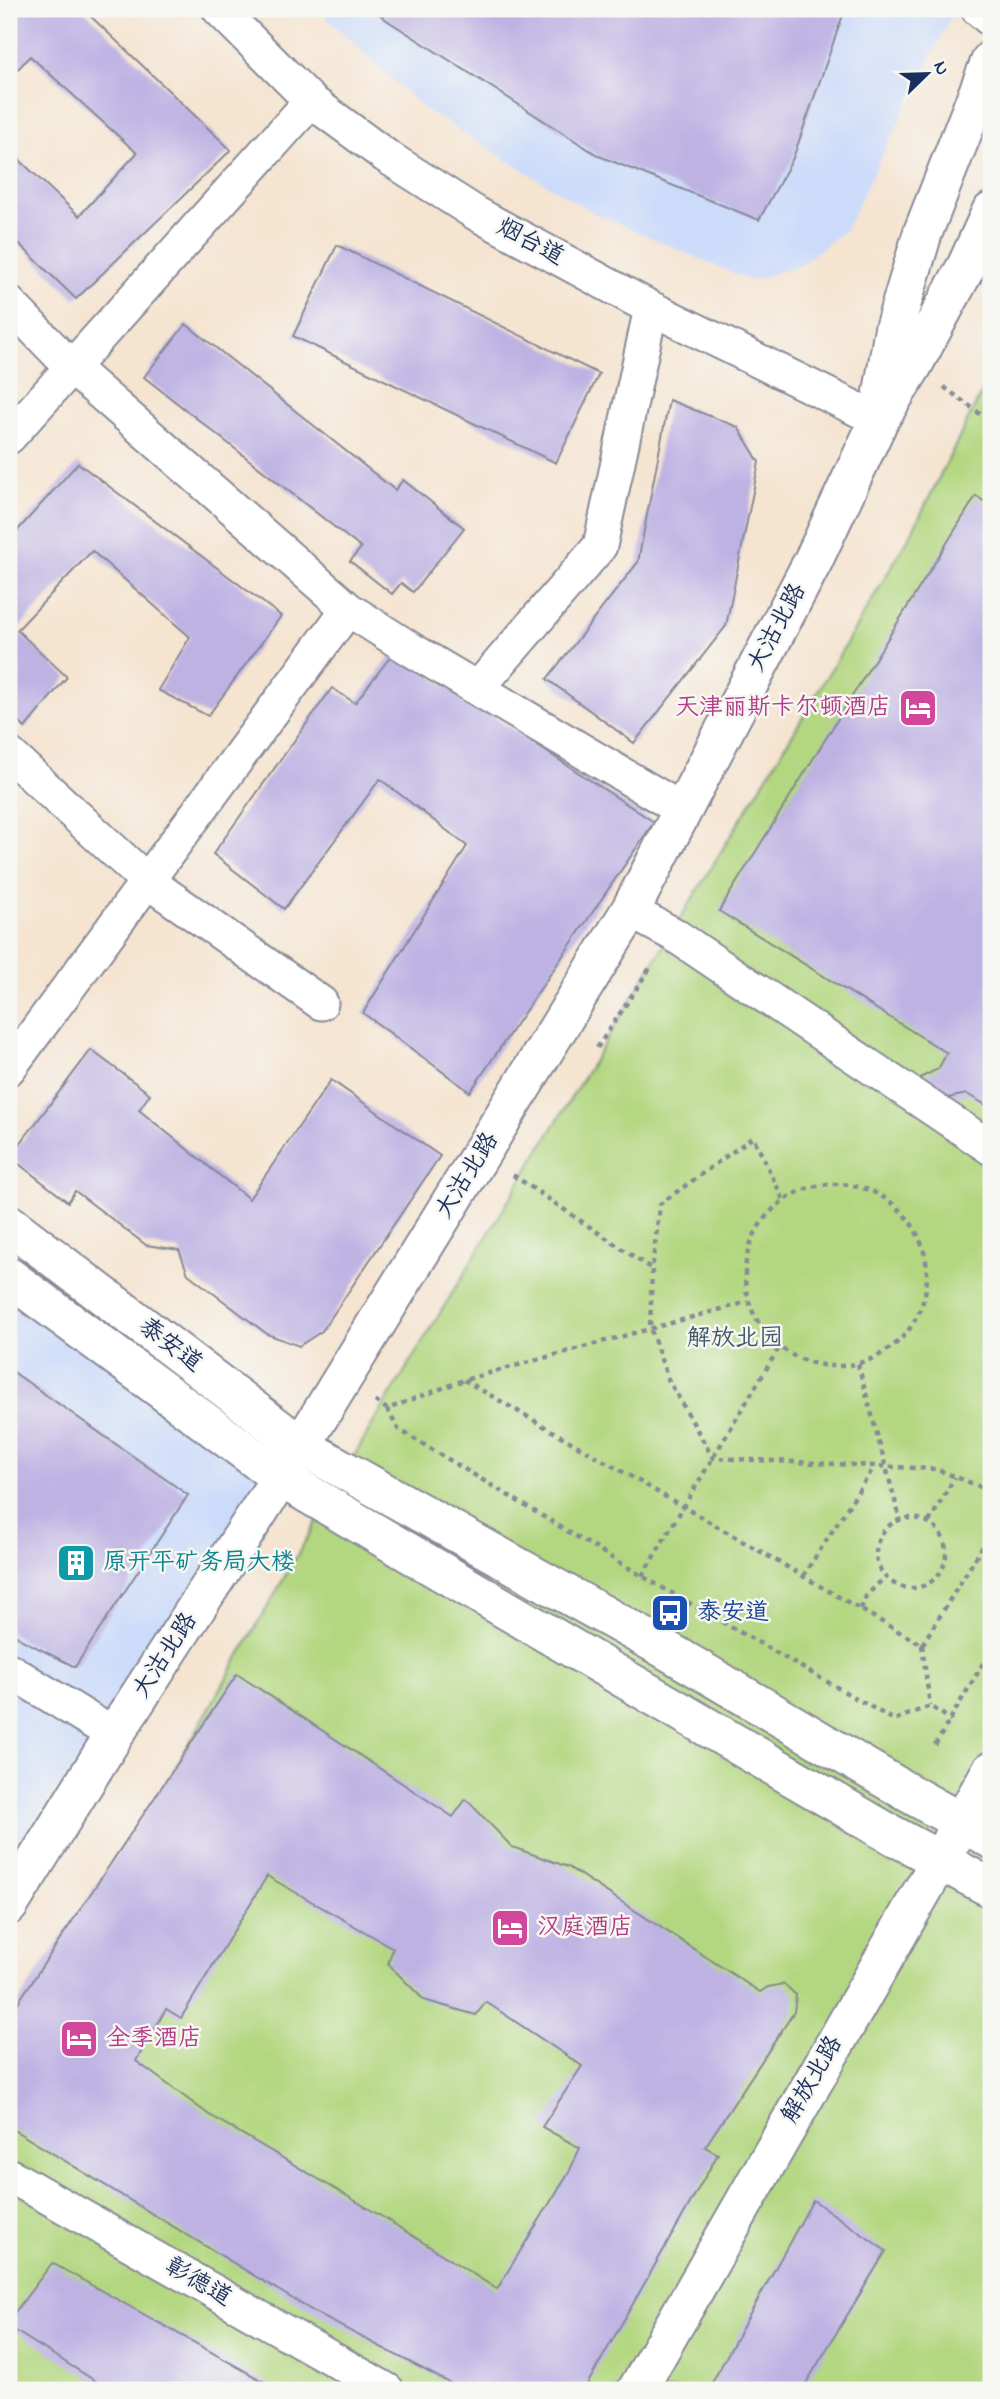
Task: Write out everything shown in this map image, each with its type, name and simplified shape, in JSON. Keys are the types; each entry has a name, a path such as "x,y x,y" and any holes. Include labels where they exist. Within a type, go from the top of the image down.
{"street":[{"name":"烟台道","path":"219,9 310,101 386,156 477,214 651,308 879,420"},
{"path":"978,9 991,20"},
{"name":"大沽北路","path":"879,420 894,329 923,232 991,60"},
{"path":"9,437 310,101"},
{"name":"大沽北路","path":"9,1905 114,1735 281,1478 631,911 813,561 879,420 913,365 967,265 991,212"},
{"path":"9,303 71,368 348,609 412,650 684,811"},
{"path":"478,688 600,546 651,308"},
{"path":"9,1068 348,609"},
{"path":"9,754 147,881 321,1003"},
{"path":"631,911 673,933 991,1148"},
{"name":"泰安道","path":"9,1224 301,1446 659,1645 976,1831"},
{"name":"泰安道","path":"9,1277 281,1478 939,1861 991,1888"},
{"path":"9,1670 114,1735"},
{"name":"解放北路","path":"637,2390 939,1861 976,1831 991,1771"},
{"name":"彰德道","path":"9,2175 387,2390"}],"path":[{"path":"913,365 991,422"},
{"path":"713,1458 668,1379 650,1328 652,1269 660,1203 753,1137 783,1199"},
{"path":"512,1174 652,1269"},
{"path":"818,1184 857,1185 892,1202 917,1231 928,1268 923,1307 902,1340 871,1361 833,1368 796,1360 765,1336 747,1301 744,1263 757,1227 783,1199 818,1184"},
{"path":"387,1409 464,1380 747,1301"},
{"path":"642,1576 780,1346"},
{"path":"858,1364 900,1519"},
{"path":"342,1380 387,1409 398,1429 642,1576 894,1720 930,1706"},
{"path":"464,1380 922,1645"},
{"path":"713,1458 936,1469 991,1491"},
{"path":"803,1576 875,1466"},
{"path":"929,1522 955,1477"},
{"path":"915,1518 929,1522 941,1535 944,1543 946,1551 943,1567 932,1581 917,1588 900,1587 885,1577 877,1562 877,1544 886,1529 900,1519 915,1518"},
{"path":"951,1720 930,1706 922,1645 991,1533"},
{"path":"861,1609 866,1596 885,1577"},
{"path":"935,1745 991,1650"}],"shaded area":[{"path":"317,9 955,9 845,230 799,266 751,281 593,213 423,108"},
{"path":"9,1244 282,1452 9,1864"}],"green space":[{"name":"解放北园","path":"991,374 991,2390 9,2390 9,2057 372,1425 792,735 911,534"}],"building":[{"path":"9,9 83,9 231,150 76,299 9,234 9,150 79,216 137,153 30,56 9,79"},
{"path":"374,9 845,9 793,158 759,220 599,156 385,19"},
{"path":"337,245 599,374 556,463 293,336"},
{"path":"186,324 395,490 403,480 464,528 413,592 401,583 392,594 350,561 361,548 144,377"},
{"path":"669,400 738,427 759,462 726,626 634,743 547,679 638,562"},
{"path":"78,463 281,616 208,716 158,690 190,637 92,551 17,630 67,677 25,728 9,712 9,540"},
{"name":"天津丽斯卡尔顿酒店","path":"976,496 991,506 991,1108 967,1094 932,1101 920,1078 938,1069 947,1053 719,911"},
{"path":"394,652 654,822 470,1092 363,1013 467,846 380,779 284,909 213,854 332,688 355,703"},
{"path":"91,1050 150,1094 139,1110 249,1199 331,1080 440,1156 322,1331 299,1346 267,1334 188,1274 179,1250 146,1245 75,1191 68,1202 10,1157"},
{"name":"原开平矿务局大楼","path":"9,1369 188,1495 75,1667 22,1640 9,1630"},
{"path":"237,1674 453,1817 466,1799 512,1847 568,1867 760,1992 768,1987 784,1984 796,1995 794,2012 705,2147 718,2154 584,2390 463,2390 321,2316 9,2127 9,2016","holes":["267,1876 393,1948 388,1964 424,2000 476,2015 486,2002 582,2066 542,2127 580,2148 570,2170 497,2289 386,2219 208,2114 136,2061 166,2009 181,2018"]},
{"path":"813,2200 886,2251 802,2390 708,2390"},
{"path":"52,2263 279,2390 110,2390 9,2327 9,2320"}],"place":[{"name":"天津丽斯卡尔顿酒店","path":"918,708"},
{"name":"原开平矿务局大楼","path":"76,1563"},
{"name":"泰安道","path":"670,1613"},
{"name":"汉庭酒店","path":"510,1928"},
{"name":"全季酒店","path":"79,2039"}]}
